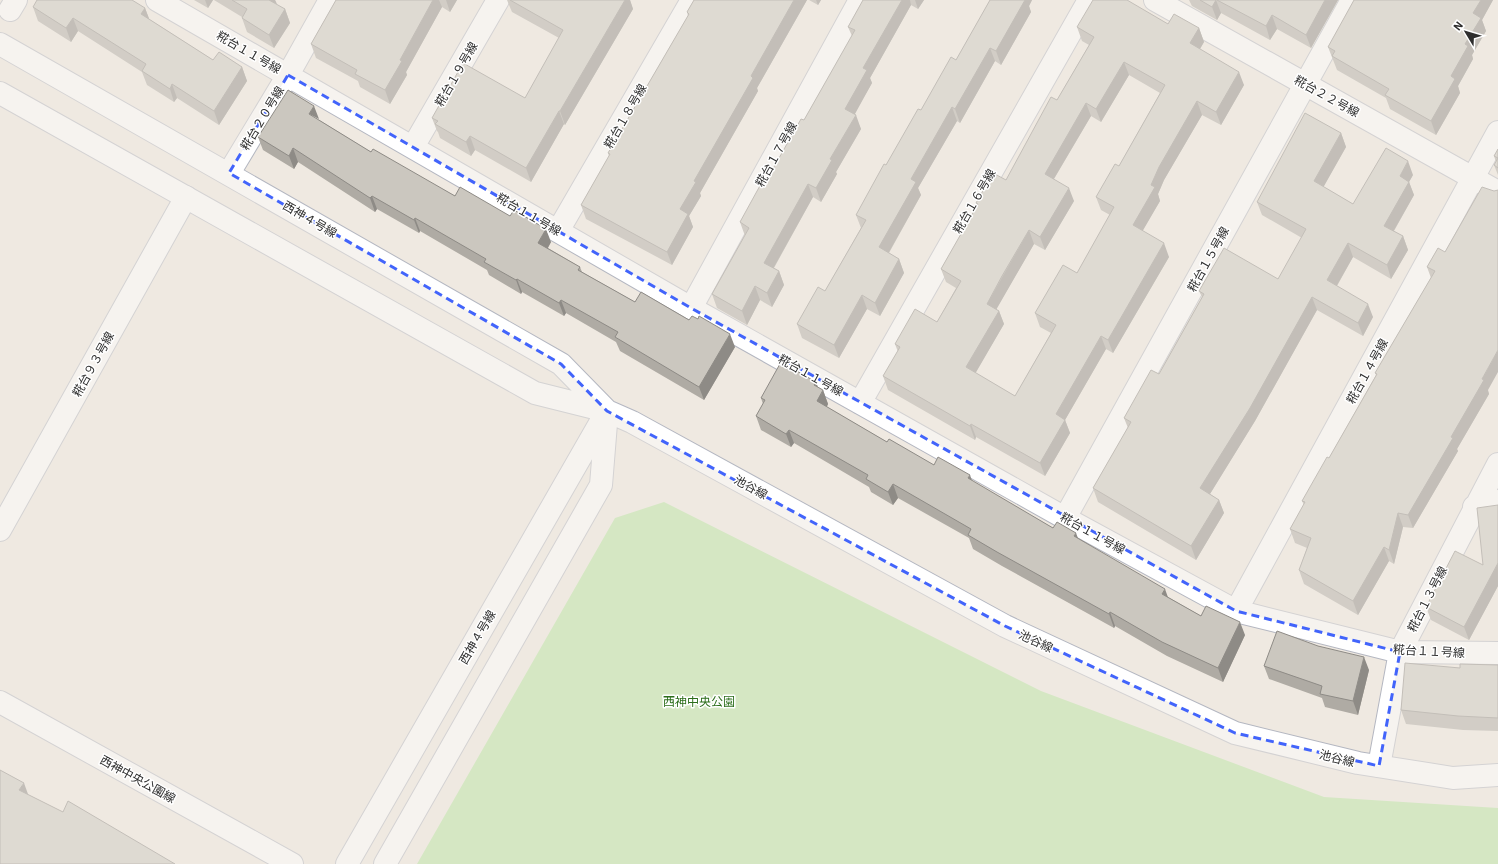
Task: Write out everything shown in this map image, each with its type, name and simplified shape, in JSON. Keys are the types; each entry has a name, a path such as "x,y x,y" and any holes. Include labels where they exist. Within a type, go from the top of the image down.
{"street":[{"name":"糀台１１号線","path":"158,0 691,308 1065,518 1236,611 1400,652 1498,653"},
{"name":"糀台２０号線","path":"228,173 288,75 330,0"},
{"name":"糀台１９号線","path":"414,147 498,0"},
{"name":"糀台１８号線","path":"558,231 692,0"},
{"name":"糀台１７号線","path":"691,308 860,0"},
{"name":"糀台１６号線","path":"860,403 1089,0"},
{"name":"糀台２２号線","path":"1155,0 1498,192"},
{"name":"糀台１５号線","path":"1065,518 1352,0"},
{"name":"西神４号線","path":"0,44 561,364 607,411 347,864"},
{"path":"0,93 535,393 607,411 601,486 385,864"},
{"name":"糀台１４号線","path":"1236,611 1498,132"},
{"name":"糀台９３号線","path":"0,530 186,197"},
{"name":"池谷線","path":"607,411 632,422 1005,626 1228,730 1358,764 1453,778 1498,775"},
{"name":"糀台１３号線","path":"1379,766 1400,652 1474,507 1498,464"},
{"path":"1474,507 1498,501"},
{"name":"西神中央公園線","path":"0,702 284,860"}],"highlighted area":[{"path":"288,75 691,308 1236,611 1400,652 1379,766 1235,733 1005,626 607,411 561,364 229,173"}],"green space":[{"name":"西神中央公園","path":"664,502 1041,691 1324,797 1498,808 1498,864 417,864 615,518"}],"building":[{"path":"37,0 132,0 145,8 141,14 213,60 219,52 242,67 214,111 172,84 170,89 142,71 146,64 73,18 66,28 33,7"},
{"path":"232,0 269,0 285,9 269,35 242,18 247,9"},
{"path":"336,0 433,0 400,60 402,61 385,90 355,74 357,70 311,44"},
{"path":"510,0 625,0 526,168 470,136 466,142 435,124 438,121 432,118 463,63 525,98 563,30"},
{"path":"694,0 794,0 751,76 753,78 694,181 696,182 680,209 688,214 667,252 581,205 610,154 608,153 689,14 687,12"},
{"path":"863,0 902,0 863,68 867,70 845,109 856,115 830,159 832,160 816,188 808,184 764,263 779,271 767,293 755,286 742,311 712,294 749,228 740,222 762,182 765,183 801,119 804,120 855,30 848,27"},
{"path":"990,0 1025,0 996,51 990,48 955,109 952,107 911,179 916,182 879,247 899,259 875,303 862,295 834,345 797,324 818,287 825,291 866,220 856,215 884,164 886,165 918,109 921,110 951,57 956,60"},
{"path":"1093,0 1127,0 1168,24 1174,14 1199,28 1190,43 1239,72 1216,112 1197,101 1159,167 1151,185 1155,187 1133,225 1164,243 1108,340 1101,336 1056,414 1065,420 1040,463 971,424 970,426 883,376 900,347 895,344 915,309 937,322 961,281 941,269 978,204 976,203 993,173 1006,180 1051,97 1057,100 1094,37 1077,27","holes":["1124,62 1165,85 1119,166 1115,164 1096,197 1114,207 1077,273 1063,265 1035,313 1056,325 1015,396 966,367 999,311 987,304 1002,276 1029,230 1040,237 1069,188 1045,174 1086,103 1096,109"]},
{"path":"1200,0 1216,0 1212,7"},
{"path":"1217,0 1325,0 1306,35 1272,15 1266,26"},
{"path":"1354,0 1481,0 1473,13 1481,18 1465,44 1468,46 1451,76 1455,79 1431,121 1385,95 1389,89 1332,56 1335,51 1328,47"},
{"path":"288,90 314,106 309,114 371,152 373,149 455,196 460,187 510,216 514,210 546,229 538,243 580,267 578,270 635,302 641,292 689,320 692,316 698,319 699,316 730,334 699,387 615,337 618,332 561,300 559,303 517,279 516,280 484,262 486,259 415,218 414,220 372,196 370,198 293,148 289,156 258,137"},
{"path":"1305,113 1341,133 1314,181 1353,204 1386,148 1408,161 1400,176 1409,182 1384,226 1403,236 1387,265 1348,243 1327,280 1368,304 1358,323 1312,297 1250,408 1200,488 1219,500 1191,546 1093,488 1131,422 1124,418 1151,370 1159,374 1204,294 1199,291 1224,248 1278,279 1306,229 1257,202"},
{"path":"1498,149 1498,158 1494,156"},
{"path":"1498,158 1498,168 1494,165"},
{"path":"1482,187 1494,191 1498,190 1498,350 1482,379 1484,380 1451,437 1453,438 1408,515 1398,513 1389,550 1384,547 1353,601 1299,570 1311,538 1290,529 1305,502 1302,501 1327,457 1329,458 1377,374 1375,373 1435,271 1427,267 1438,248 1445,252"},
{"path":"781,362 816,382 814,385 823,390 817,401 887,442 889,439 934,465 938,457 970,475 968,478 1053,528 1057,522 1076,533 1074,536 1165,589 1162,594 1201,616 1206,606 1240,622 1218,668 1162,642 1110,612 1109,614 997,552 968,535 971,529 893,484 888,492 866,479 868,475 789,430 786,434 756,416 765,400 761,398"},
{"path":"1498,505 1498,563 1464,627 1426,607 1455,551 1483,565 1477,508"},
{"path":"1277,631 1318,646 1364,657 1353,701 1320,694 1322,686 1264,666"},
{"path":"1405,663 1460,668 1460,664 1498,665 1498,718 1458,716 1401,710"},
{"path":"0,770 24,783 19,790 63,812 68,801 175,864 0,864"}]}
